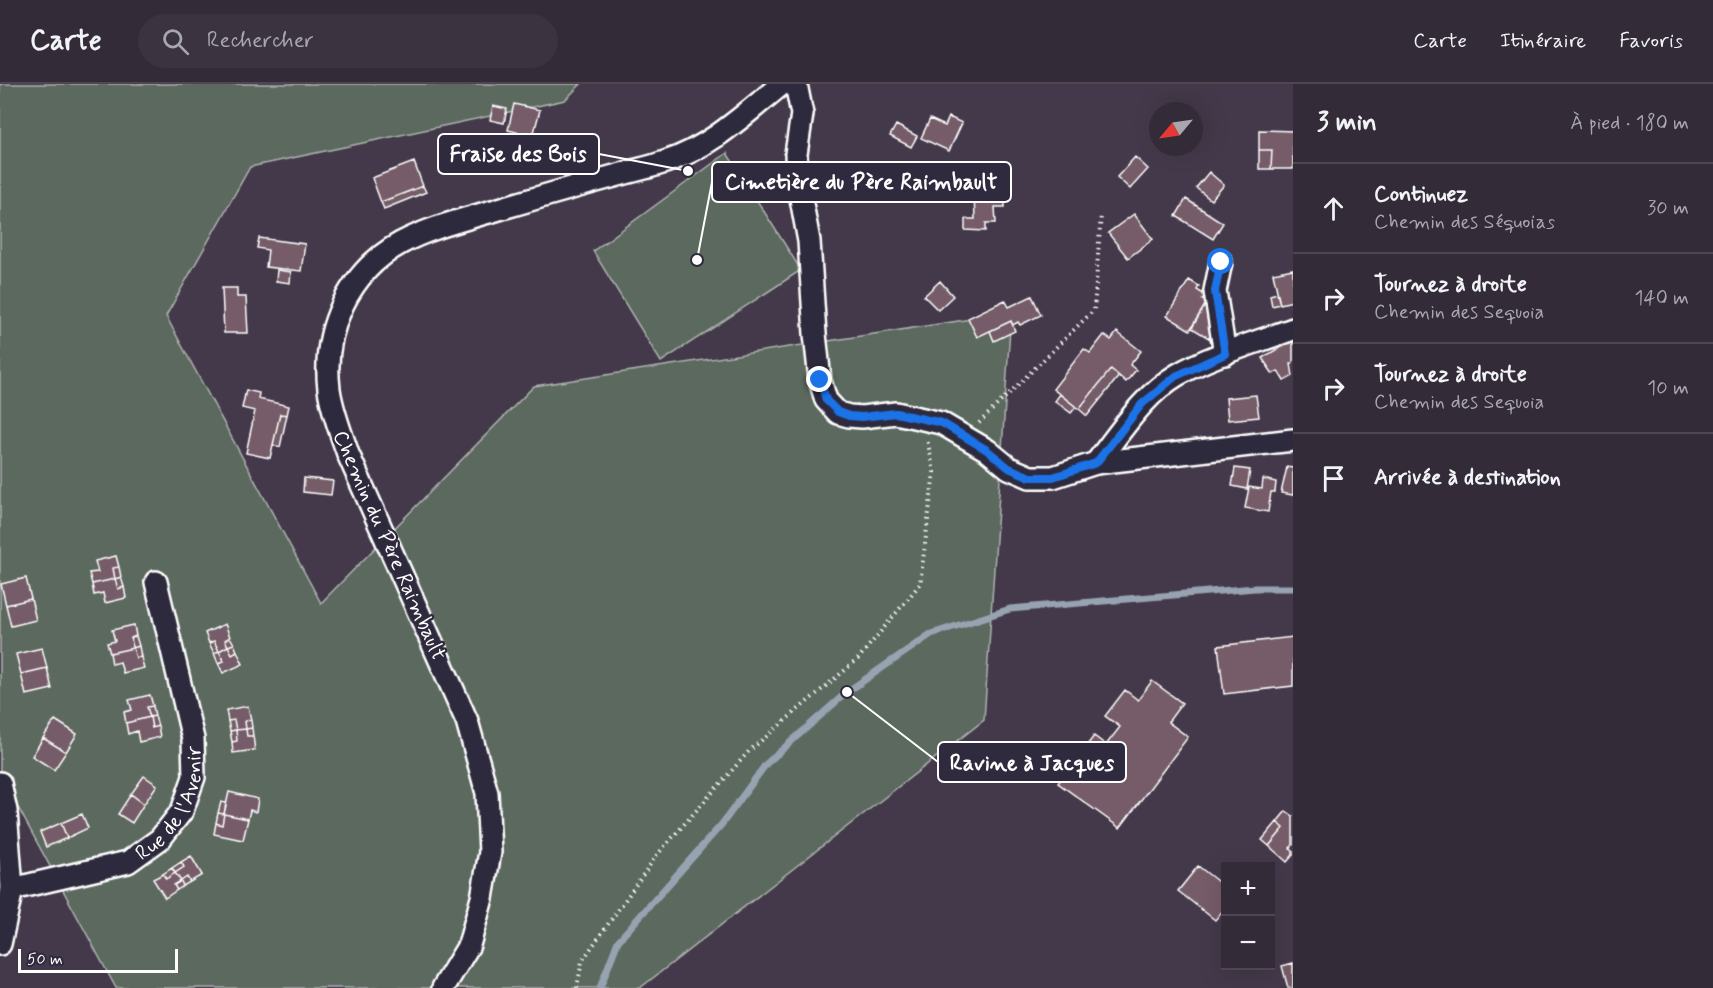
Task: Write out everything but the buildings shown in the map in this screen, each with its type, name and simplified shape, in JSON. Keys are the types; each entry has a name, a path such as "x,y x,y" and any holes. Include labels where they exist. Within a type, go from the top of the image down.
{"street":[{"name":"Chemin du Père Raimbault","path":"444,988 469,945 482,898 490,852 487,793 467,721 353,465 338,425 329,390 328,366 330,338 339,311 360,278 400,244 449,224 667,162 706,143 782,84"},
{"path":"796,84 802,114 796,154 797,177 809,241 820,380 826,400 838,412 862,417 896,413 942,423 987,450 1009,468 1030,477 1053,477 1096,463 1293,440"},
{"path":"1221,262 1215,291 1225,354"},
{"path":"1096,463 1142,404 1176,376 1225,354 1293,329"},
{"name":"Rue de l'Avenir","path":"12,889 128,862 160,839 182,811 194,777 193,739 156,582"},
{"path":"0,783 6,811 12,889 0,944"}],"path":[{"path":"966,436 1094,310 1101,214"},
{"path":"577,988 582,961 657,855 748,751 858,659 920,584 934,472 922,418"}],"green space":[{"path":"0,84 581,84 565,100 250,167 166,316 321,603 534,386 1011,313 984,720 640,988 116,988 0,774"},
{"path":"727,153 801,270 661,362 593,251"}],"waterway":[{"path":"600,988 618,941 722,824 766,764 847,692 931,634 1010,609 1255,588 1293,588"}],"place":[{"name":"Fraise des Bois","path":"688,171"},
{"name":"Cimetière du Père Raimbault","path":"697,260"},
{"name":"Ravine à Jacques","path":"847,692"}],"route":[{"path":"820,380 826,400 838,412 862,417 896,413 942,423 987,450 1009,468 1030,477 1053,477 1096,463 1142,404 1176,376 1225,354 1215,291 1221,262"}]}
